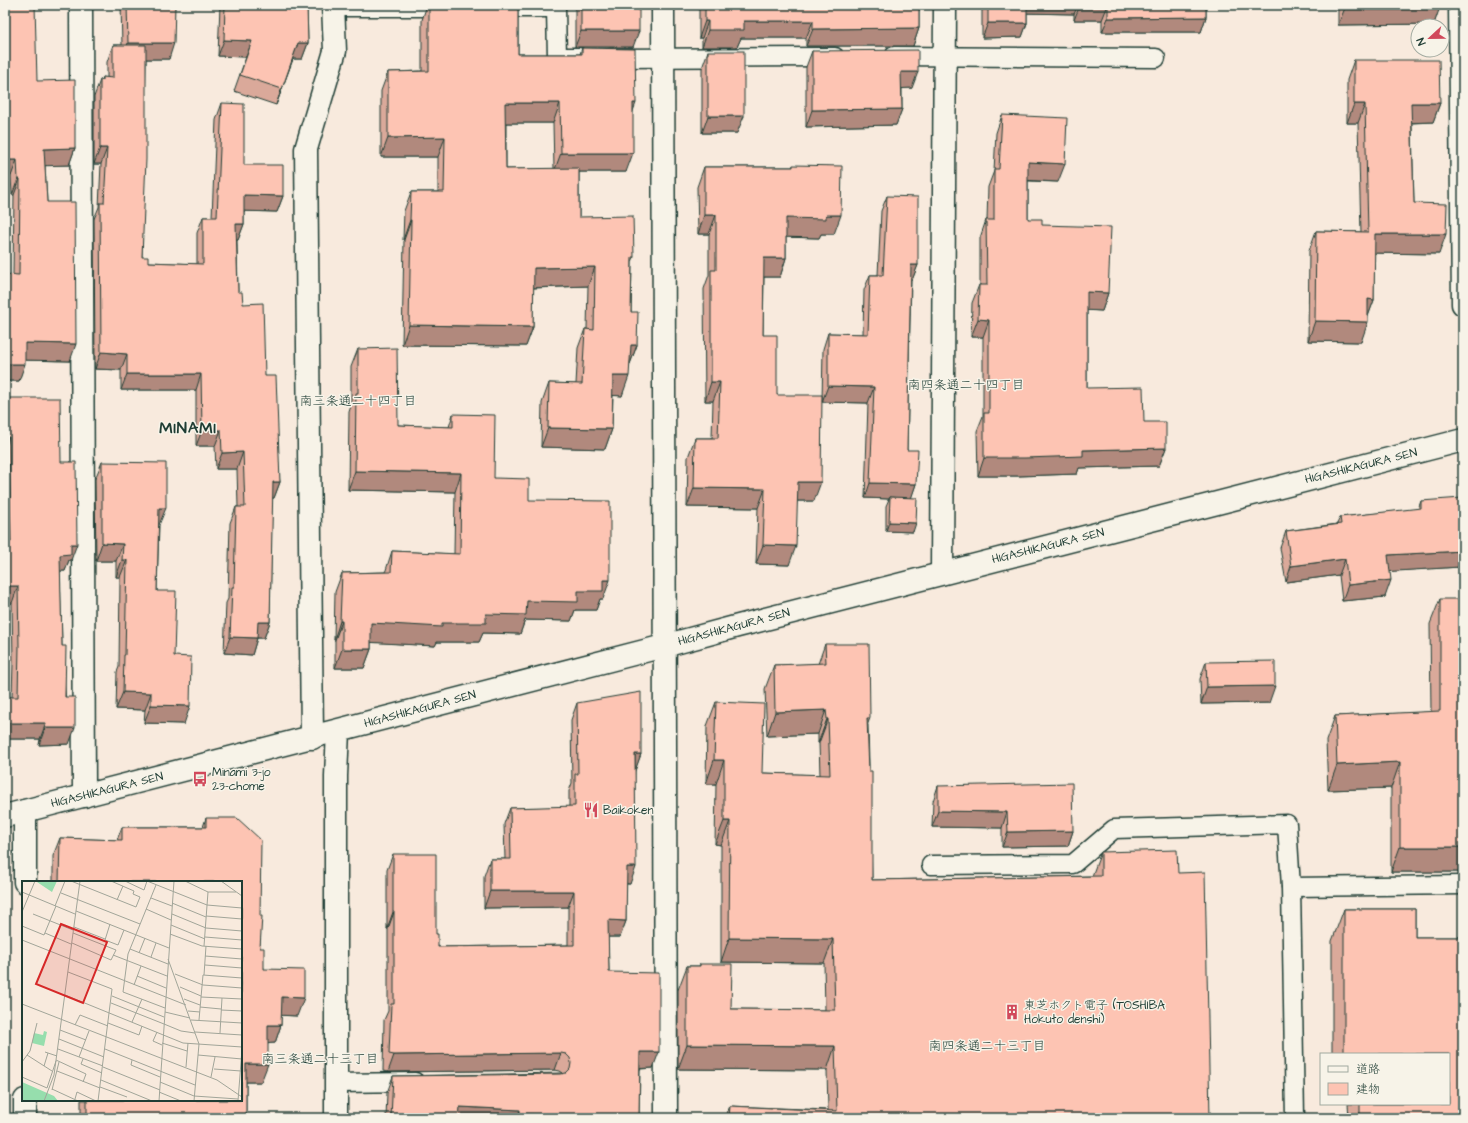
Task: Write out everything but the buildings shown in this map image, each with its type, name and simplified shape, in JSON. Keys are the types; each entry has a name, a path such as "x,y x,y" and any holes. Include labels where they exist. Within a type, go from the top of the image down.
{"street":[{"path":"81,5 84,796"},
{"path":"663,5 666,1118"},
{"path":"942,573 945,5"},
{"path":"1460,5 1463,304"},
{"path":"312,738 306,149 335,51 333,6"},
{"name":"HIGASHIKAGURA SEN","path":"15,814 942,573 1463,440"},
{"path":"336,1118 336,776 338,731"},
{"path":"15,814 25,881"},
{"path":"25,1101 25,1118"}],"lane":[{"path":"333,6 556,8 557,57 851,57"},
{"path":"875,56 1156,58"},
{"path":"931,865 1073,864 1114,829 1287,824 1291,887 1295,1118"},
{"path":"1291,887 1463,885"},
{"path":"336,1083 430,1081"}],"place":[{"name":"Minami 3-jo 23-chome","path":"200,779"},
{"name":"Baikoken","path":"591,810"},
{"name":"東芝ホクト電子 (TOSHIBA Hokuto denshi)","path":"1012,1012"}],"district":[{"name":"南四条通二十四丁目","path":"966,385"},
{"name":"南三条通二十四丁目","path":"358,401"},
{"name":"MINAMI","path":"188,428"},
{"name":"南四条通二十三丁目","path":"987,1046"},
{"name":"南三条通二十三丁目","path":"320,1059"}]}
